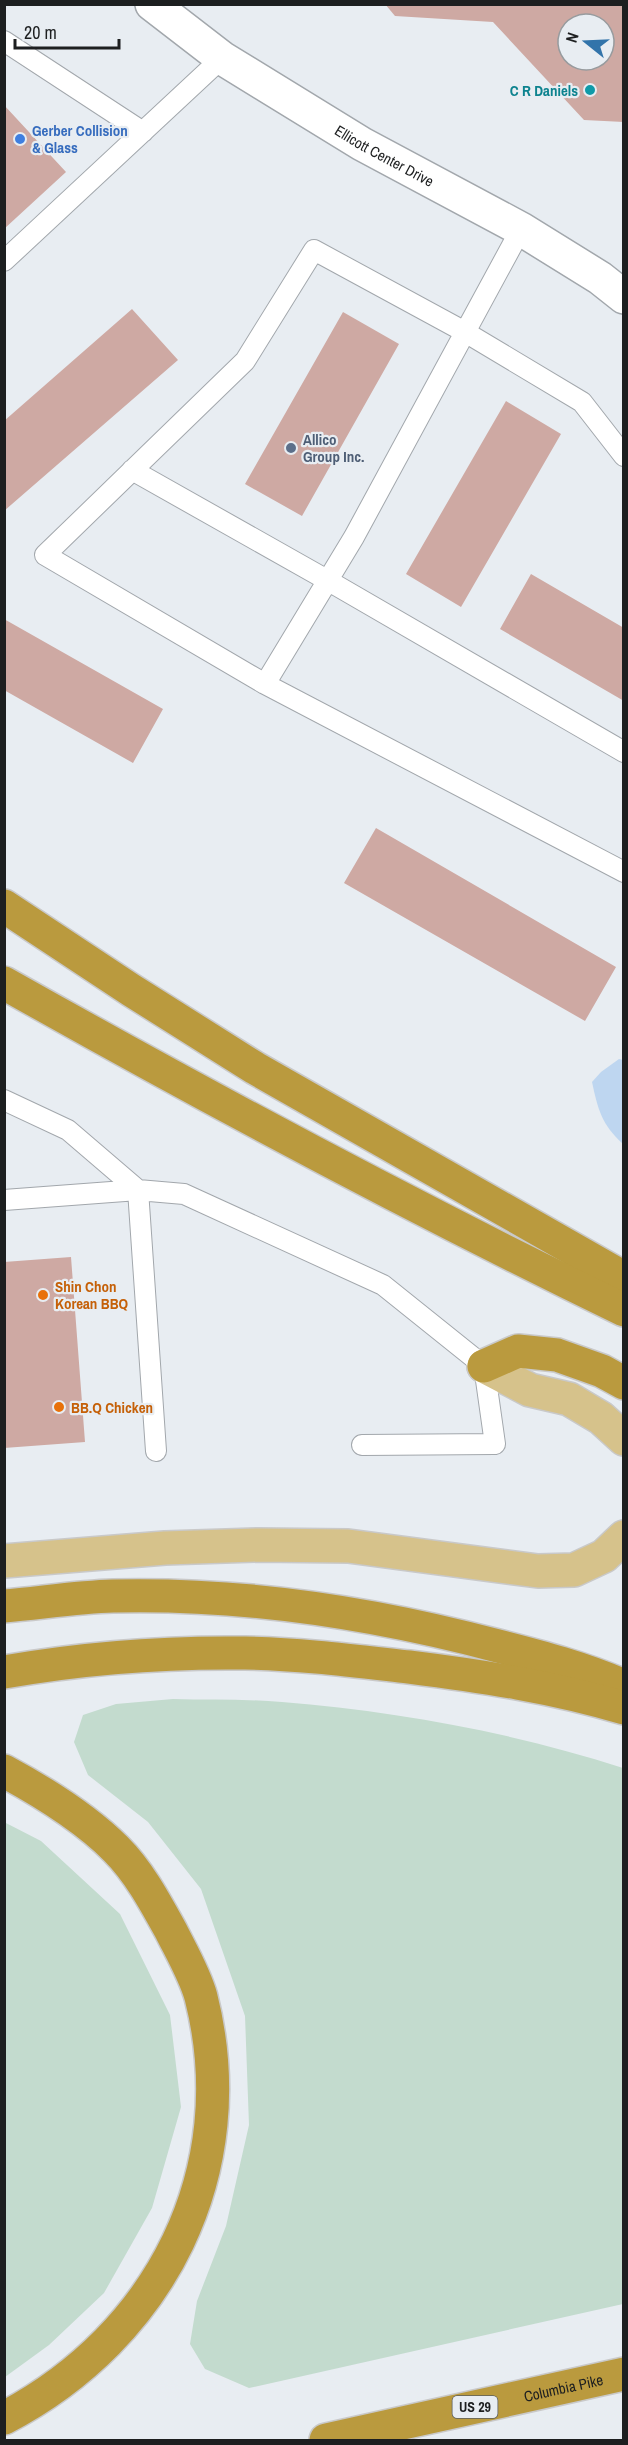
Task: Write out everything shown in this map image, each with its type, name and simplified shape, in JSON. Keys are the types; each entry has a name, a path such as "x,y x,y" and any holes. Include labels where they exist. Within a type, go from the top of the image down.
{"highway":[{"path":"4,906 255,1068 624,1278"},
{"path":"4,983 172,1078 291,1141 624,1310"},
{"path":"484,1366 518,1351 547,1354 602,1371 624,1383"},
{"path":"4,1606 112,1596 222,1599 348,1613 461,1636 583,1669 624,1686"},
{"path":"4,1672 140,1657 245,1653 341,1659 449,1672 579,1695 624,1707"},
{"path":"4,1771 74,1814 116,1849 150,1893 200,1995 210,2044 211,2097 207,2157 189,2219 161,2276 121,2329 76,2372 24,2408 4,2418"},
{"name":"Columbia Pike","path":"326,2440 624,2374"}],"main road":[{"path":"484,1366 531,1390 569,1400 601,1418 624,1439"},
{"path":"4,1561 165,1548 258,1545 348,1546 538,1571 574,1570 604,1556 624,1537"}],"street":[{"name":"Ellicott Center Drive","path":"152,4 222,58 362,144 521,229 600,278 624,297"}],"lane":[{"path":"4,41 143,132"},
{"path":"4,261 222,58"},
{"path":"265,684 354,537 521,229"},
{"path":"624,456 582,402 465,332 314,250 245,361 45,555 265,684 624,872"},
{"path":"132,470 624,752"},
{"path":"4,1100 68,1130 138,1190 156,1451"},
{"path":"4,1200 138,1190 184,1194 383,1285 484,1366 495,1444 362,1445"}],"green space":[{"path":"173,1699 282,1702 368,1711 498,1734 623,1768 623,2304 249,2388 205,2369 190,2344 197,2301 226,2226 249,2125 245,2016 201,1889 148,1822 88,1775 74,1742 83,1715 116,1704"},
{"path":"4,1822 41,1841 120,1914 170,2015 181,2107 152,2208 104,2293 49,2345 5,2377"}],"water":[{"path":"619,1059 623,1060 623,1144 610,1130 602,1116 592,1082"}],"building":[{"name":"C R Daniels","path":"385,4 624,4 624,122 584,120 493,22 395,16"},
{"name":"Gerber Collision & Glass","path":"4,105 66,172 4,229"},
{"path":"132,309 178,360 4,511 4,421"},
{"path":"343,312 399,344 302,516 245,484"},
{"path":"506,401 561,434 461,607 406,574"},
{"path":"531,574 624,628 624,701 500,629"},
{"path":"4,619 163,709 133,763 4,690"},
{"path":"376,828 616,967 585,1021 344,883"},
{"path":"71,1257 85,1442 4,1448 4,1262"}],"place":[{"name":"C R Daniels","path":"590,90"},
{"name":"Gerber Collision & Glass","path":"20,139"},
{"name":"Allico Group Inc.","path":"291,448"},
{"name":"Shin Chon Korean BBQ","path":"43,1295"},
{"name":"BB.Q Chicken","path":"59,1407"}]}
